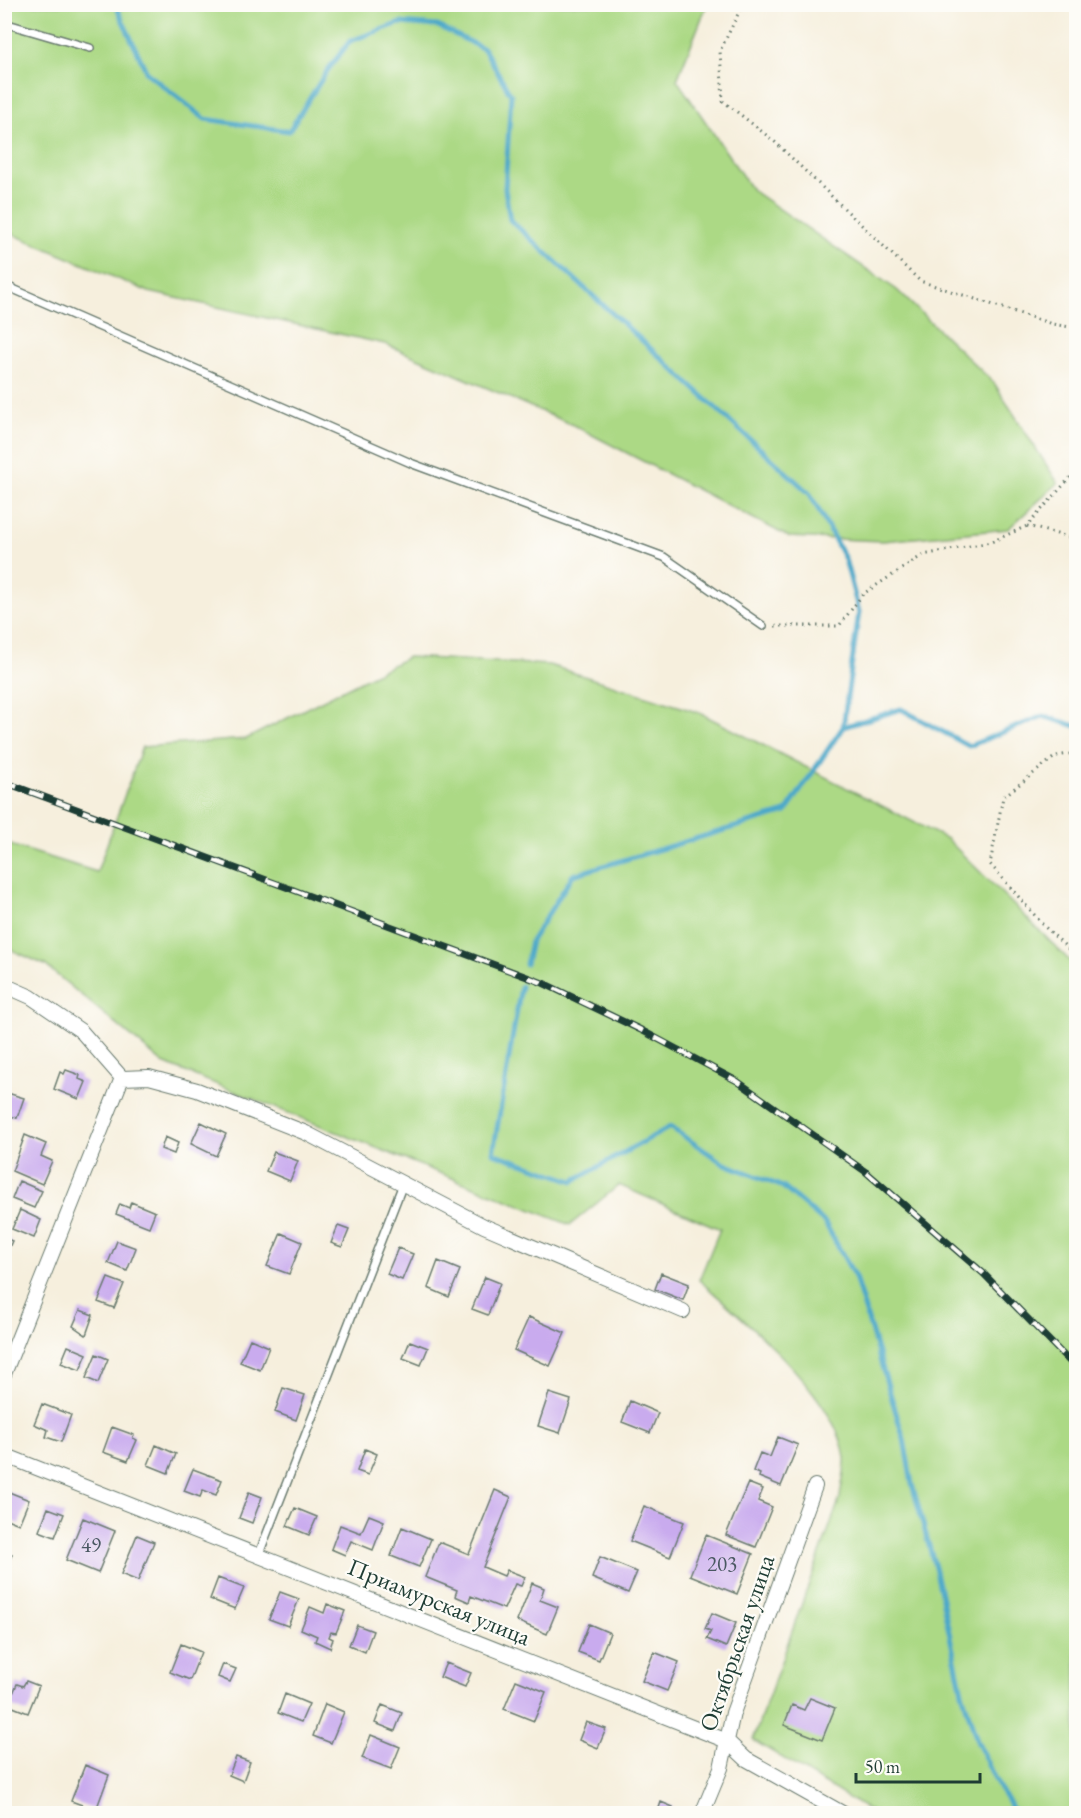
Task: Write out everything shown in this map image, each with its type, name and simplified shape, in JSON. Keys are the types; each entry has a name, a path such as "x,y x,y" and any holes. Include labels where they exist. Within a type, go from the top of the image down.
{"street":[{"path":"4,985 31,997 81,1031 122,1078"},
{"path":"122,1078 149,1077 197,1090 306,1133 404,1181 484,1226 683,1311"},
{"path":"4,1374 122,1078"},
{"name":"Приамурская улица","path":"4,1455 727,1741 746,1760 844,1814"},
{"name":"Октябрьская улица","path":"702,1814 721,1768 733,1713 815,1486"}],"lane":[{"path":"4,23 90,48"},
{"path":"4,285 413,464 664,557 763,626"},
{"path":"259,1554 404,1181"}],"path":[{"path":"743,4 720,51 723,101 774,141 920,281 1052,324 1077,328"},
{"path":"763,626 839,626 863,594 924,555 991,542 1027,526 1077,471"},
{"path":"1027,526 1077,539"},
{"path":"1077,753 1056,756 1003,797 990,864 1045,927 1077,956"}],"green space":[{"path":"4,5 707,5 677,80 752,190 897,290 994,383 1058,483 1008,529 883,541 789,537 573,425 385,344 149,292 5,231"},
{"path":"408,657 549,665 700,713 947,839 1076,967 1076,1813 873,1813 753,1740 840,1498 845,1457 838,1433 825,1409 807,1384 763,1337 699,1280 720,1229 619,1185 570,1225 163,1063 45,965 5,947 4,843 97,872 142,747 246,739"}],"building":[{"path":"66,1070 80,1075 79,1079 86,1082 79,1099 54,1089 60,1072 64,1074"},
{"path":"4,1092 24,1098 17,1118 4,1114"},
{"path":"201,1122 226,1134 216,1156 191,1144"},
{"path":"25,1135 46,1144 41,1156 52,1161 42,1184 12,1171"},
{"path":"165,1137 178,1143 174,1154 161,1149"},
{"path":"274,1152 298,1161 290,1181 266,1171"},
{"path":"19,1181 42,1191 34,1208 12,1199"},
{"path":"131,1202 155,1212 149,1227 116,1214 120,1204 129,1208"},
{"path":"20,1210 41,1220 34,1238 12,1229"},
{"path":"338,1226 349,1230 342,1247 331,1243"},
{"path":"281,1233 302,1242 289,1274 267,1266"},
{"path":"4,1238 12,1241 7,1252 4,1251"},
{"path":"117,1241 136,1248 127,1271 108,1263"},
{"path":"398,1248 413,1254 402,1280 387,1274"},
{"path":"438,1261 460,1270 449,1297 428,1288"},
{"path":"661,1273 689,1284 683,1300 655,1289"},
{"path":"485,1277 500,1283 488,1315 472,1309"},
{"path":"108,1278 124,1284 114,1308 98,1302"},
{"path":"80,1310 93,1315 86,1335 73,1326"},
{"path":"529,1317 565,1333 550,1366 514,1350"},
{"path":"250,1339 269,1347 260,1370 240,1362"},
{"path":"410,1341 428,1348 421,1365 403,1358"},
{"path":"68,1346 87,1354 80,1370 61,1363"},
{"path":"96,1354 108,1359 98,1383 86,1378"},
{"path":"283,1388 305,1395 296,1420 275,1412"},
{"path":"549,1393 571,1400 560,1433 538,1426"},
{"path":"630,1401 658,1413 650,1433 622,1422"},
{"path":"42,1404 71,1415 61,1442 46,1437 48,1430 34,1424"},
{"path":"112,1427 134,1435 133,1438 137,1440 128,1461 103,1452"},
{"path":"778,1437 798,1445 781,1486 759,1477 760,1474 753,1471 760,1453 770,1457"},
{"path":"156,1445 176,1454 168,1473 148,1465"},
{"path":"365,1449 377,1454 368,1475 357,1471"},
{"path":"193,1469 222,1480 216,1495 203,1490 200,1497 184,1491"},
{"path":"748,1483 763,1489 758,1501 772,1507 756,1547 726,1535"},
{"path":"495,1490 511,1497 483,1567 504,1576 507,1570 525,1577 521,1586 515,1584 504,1609 471,1596 469,1602 455,1596 457,1590 425,1577 439,1542 469,1554"},
{"path":"9,1492 29,1500 19,1524 4,1518 4,1503"},
{"path":"249,1492 262,1497 252,1523 239,1518"},
{"path":"644,1506 684,1522 670,1557 630,1541"},
{"path":"48,1508 64,1514 55,1537 39,1531"},
{"path":"295,1508 317,1517 309,1535 287,1526"},
{"path":"369,1515 384,1521 373,1550 351,1541 345,1555 331,1549 340,1525 361,1533"},
{"path":"83,1518 115,1531 98,1573 66,1560"},
{"path":"402,1527 431,1539 419,1567 391,1556"},
{"path":"137,1535 154,1542 138,1581 121,1574"},
{"path":"706,1535 753,1554 737,1594 690,1575"},
{"path":"4,1551 12,1554 5,1572 4,1572"},
{"path":"600,1557 637,1572 628,1593 592,1578"},
{"path":"218,1578 244,1588 235,1609 210,1599"},
{"path":"532,1583 544,1588 540,1600 558,1607 547,1634 517,1621"},
{"path":"280,1592 299,1599 288,1626 269,1619"},
{"path":"327,1604 345,1611 336,1633 331,1632 329,1637 333,1639 330,1648 315,1641 317,1636 301,1629 310,1607 324,1613"},
{"path":"712,1613 736,1623 726,1647 707,1639 711,1631 705,1629"},
{"path":"589,1624 610,1633 599,1660 578,1652"},
{"path":"357,1625 373,1631 365,1652 349,1645"},
{"path":"181,1644 201,1652 190,1680 170,1672"},
{"path":"654,1652 679,1662 667,1691 642,1681"},
{"path":"446,1663 471,1673 465,1687 440,1677"},
{"path":"223,1664 236,1669 230,1682 218,1677"},
{"path":"516,1680 546,1692 534,1721 504,1709"},
{"path":"26,1681 39,1686 28,1713 8,1705 17,1684 23,1686"},
{"path":"285,1694 309,1704 301,1722 278,1713"},
{"path":"810,1698 835,1708 822,1740 784,1725 792,1705 804,1710"},
{"path":"325,1704 344,1712 331,1743 313,1736"},
{"path":"382,1705 402,1713 395,1731 375,1723"},
{"path":"586,1722 606,1729 598,1748 579,1740"},
{"path":"371,1735 400,1747 391,1769 362,1758"},
{"path":"236,1757 250,1762 243,1781 229,1775"},
{"path":"85,1765 109,1775 96,1810 71,1801"},
{"path":"661,1802 673,1807 671,1814 657,1814"}],"waterway":[{"path":"115,4 147,73 205,119 289,131 327,71 350,41 400,23 438,26 484,49 511,95 505,189 510,220 810,494 845,559 859,612 843,727 786,812 573,875 531,941 526,964"},
{"path":"843,727 901,709 969,746 1043,716 1076,726"},
{"path":"521,986 493,1153 573,1181 670,1127 723,1163 783,1187 825,1223 855,1277 904,1439 912,1484 936,1571 962,1692 977,1741 999,1788 1016,1814"}],"railway":[{"path":"4,782 543,983 641,1030 737,1081 866,1172 983,1273 1076,1368"}]}
